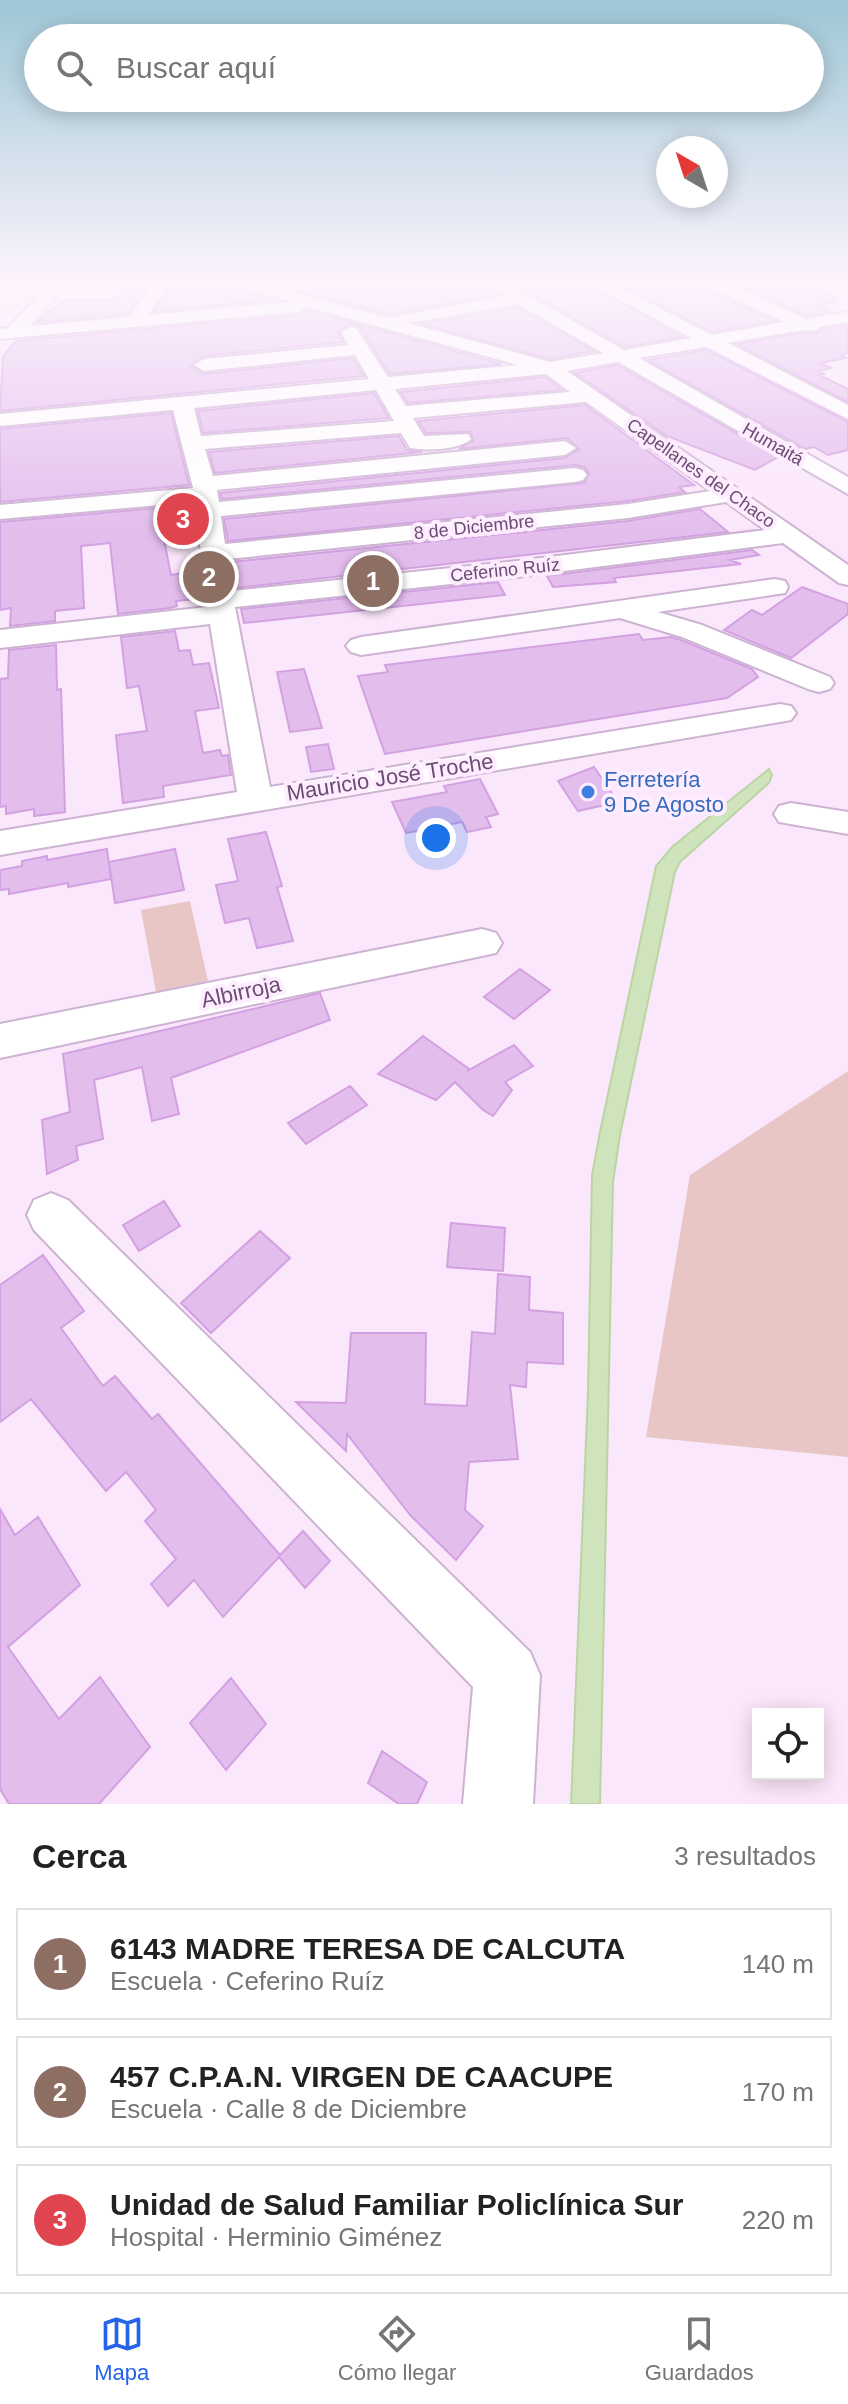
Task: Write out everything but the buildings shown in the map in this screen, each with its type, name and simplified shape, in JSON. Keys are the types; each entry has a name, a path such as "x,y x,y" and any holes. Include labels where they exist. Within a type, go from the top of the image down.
{"street":[{"path":"212,364 204,365 213,400"},
{"path":"205,496 566,438 418,443 370,364"},
{"name":"Capellanes del Chaco","path":"536,364 550,368 848,577"},
{"path":"0,420 573,364"},
{"name":"Humaitá","path":"635,364 848,487"},
{"path":"756,364 848,413"},
{"path":"193,443 589,396"},
{"path":"182,403 205,496 255,800"},
{"path":"596,424 626,421"},
{"path":"0,512 205,496 575,475"},
{"name":"8 de Diciembre","path":"214,553 628,511 733,494"},
{"name":"Ceferino Ruíz","path":"0,639 222,607 788,535"},
{"path":"361,646 775,587"},
{"path":"621,609 834,677"},
{"name":"Mauricio José Troche","path":"0,843 780,713"},
{"path":"791,814 848,823"},
{"name":"Albirroja","path":"0,1041 482,943"},
{"path":"51,1215 507,1675 498,1804"}],"shaded area":[{"path":"769,769 772,775 769,783 680,862 675,872 620,1135 613,1182 600,1804 571,1804 588,1393 592,1175 599,1137 656,866 672,847"},
{"path":"190,901 208,981 156,992 141,910"},
{"path":"848,1071 848,1457 646,1437 690,1175"}],"place":[{"name":"Unidad de Salud Familiar Policlínica Sur","path":"183,519"},
{"name":"457 C.P.A.N. VIRGEN DE CAACUPE","path":"209,577"},
{"name":"6143 MADRE TERESA DE CALCUTA","path":"373,581"},
{"name":"Ferretería 9 De Agosto","path":"588,792"}]}
